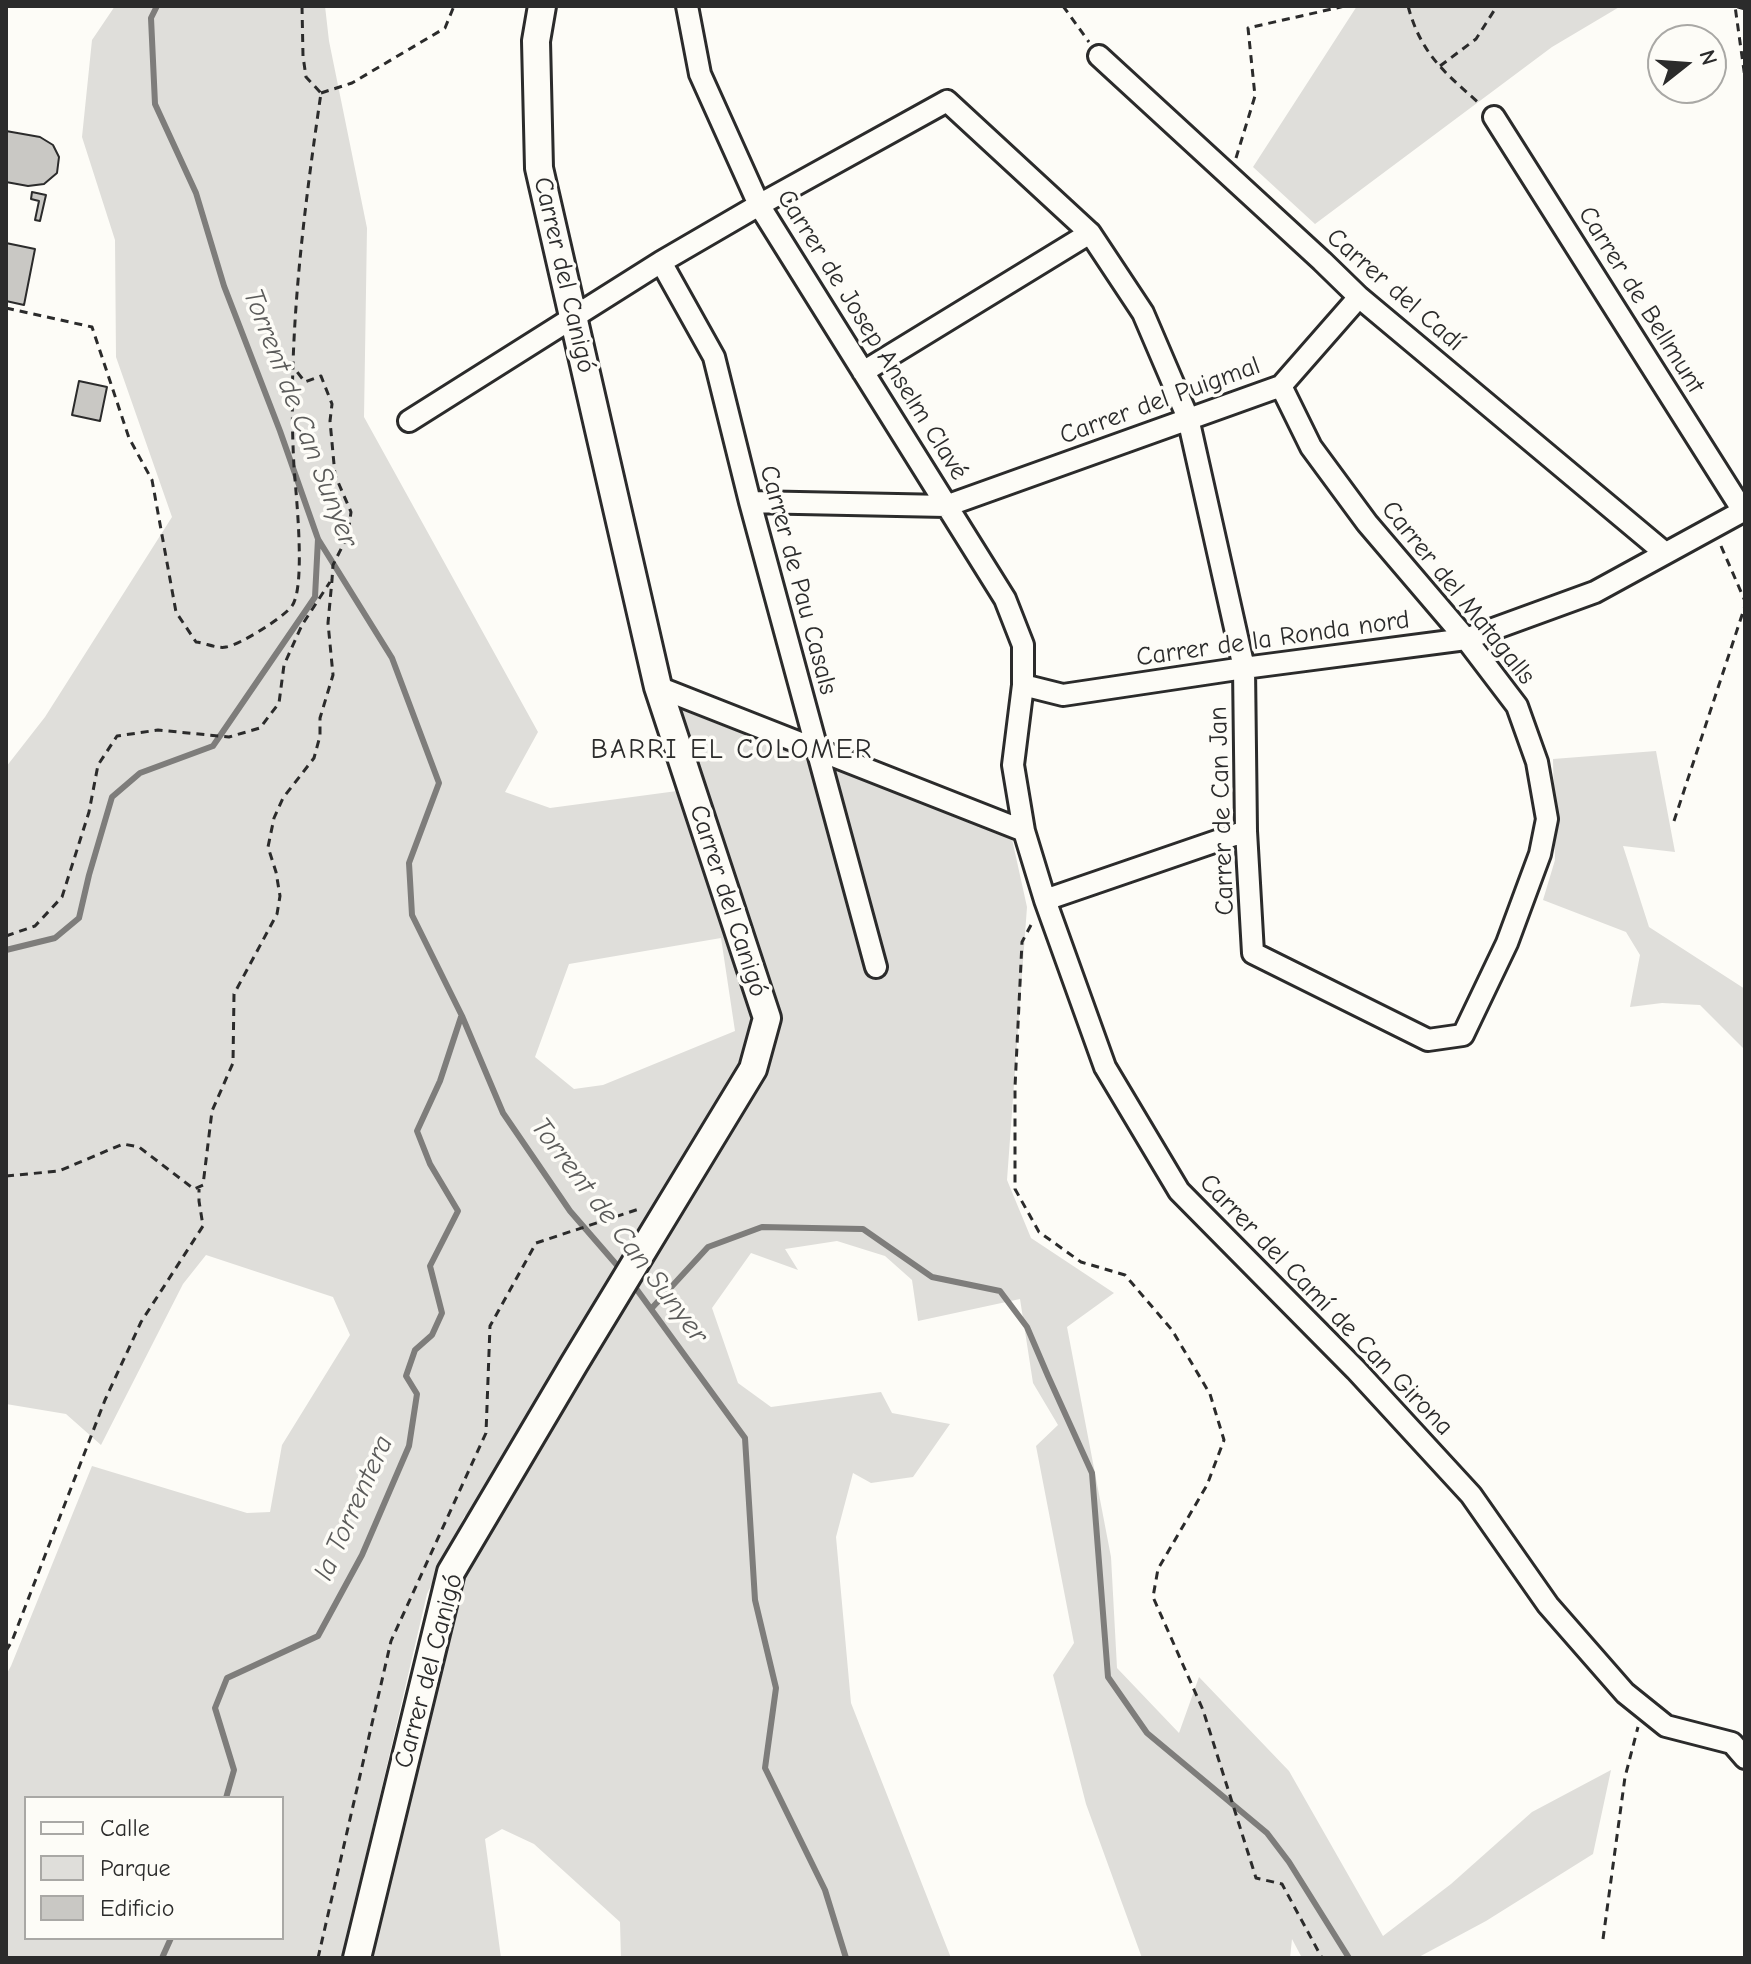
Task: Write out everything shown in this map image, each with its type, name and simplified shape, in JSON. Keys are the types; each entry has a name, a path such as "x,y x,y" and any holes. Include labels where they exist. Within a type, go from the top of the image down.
{"street":[{"name":"Carrer del Canigó","path":"357,1958 451,1572 753,1069 767,1018 658,687 539,168 536,41 542,6"},
{"name":"Carrer de Josep Anselm Clavé","path":"687,6 700,74 759,205 1005,599 1023,645 1023,685"},
{"name":"Carrer del Cadí","path":"1099,56 1359,297 1665,553"},
{"name":"Carrer de Can Jan","path":"759,205 947,101 1090,233 1143,313 1188,418 1244,668 1246,831 1253,953"},
{"name":"Carrer de Bellmunt","path":"1494,117 1743,511"},
{"path":"409,421 573,316 759,205"},
{"path":"863,372 1090,233"},
{"name":"Carrer de Pau Casals","path":"661,262 714,357 750,502 876,967"},
{"name":"Carrer del Puigmal","path":"946,506 1281,386 1359,297"},
{"name":"Carrer del Matagalls","path":"1253,953 1428,1040 1463,1035 1507,943 1540,854 1547,819 1537,762 1517,706 1466,639 1367,523 1311,447 1281,386"},
{"path":"750,502 946,506"},
{"name":"Carrer de la Ronda nord","path":"1023,685 1063,695 1466,639 1595,592 1743,511"},
{"name":"Carrer del Camí de Can Girona","path":"1023,685 1013,765 1024,831 1045,900 1105,1067 1179,1191 1356,1370 1471,1495 1548,1605 1625,1693 1666,1726 1741,1748"},
{"path":"658,687 1024,831"},
{"path":"1045,900 1246,831"}],"path":[{"path":"302,6 306,77 321,93"},
{"path":"321,93 352,83 445,28 454,6"},
{"path":"1063,6 1099,56"},
{"path":"1230,176 1255,96 1248,28 1345,6"},
{"path":"1408,6 1415,29 1438,67 1494,117"},
{"path":"1438,67 1476,39 1497,6"},
{"path":"1745,9 1735,6 1745,78"},
{"path":"6,308 92,327 129,438 152,480 176,612 196,642 225,648 267,627 293,605 299,575 293,444 293,337 307,189 321,93"},
{"path":"6,1176 59,1171 123,1144 139,1147 194,1189 203,1185 212,1111 233,1063 234,994 277,914 280,896 268,847 274,818 283,798 314,758 320,736 320,718 333,675 328,623 333,565 348,535 351,512 335,475 330,421 332,404 321,376 305,382 294,368"},
{"path":"1674,821 1745,604 1713,527"},
{"path":"6,936 35,926 62,897 89,812 98,765 117,736 158,730 229,737 260,728 279,703 284,665 302,625 332,580"},
{"path":"1045,900 1022,942 1015,1087 1015,1189 1039,1232 1081,1262 1125,1275 1172,1330 1210,1394 1224,1440 1207,1485 1158,1569 1153,1597 1203,1710 1256,1878 1282,1884 1322,1958"},
{"path":"6,1651 105,1400 141,1322 203,1226 199,1187"},
{"path":"1603,1939 1625,1777 1644,1708"}],"green space":[{"path":"115,6 325,6 329,41 367,228 364,417 538,732 505,792 550,808 707,787 677,708 1012,839 1027,907 1007,1180 1031,1238 1114,1293 1067,1327 1111,1557 1117,1668 1179,1733 1199,1677 1289,1771 1383,1936 1451,1884 1532,1812 1611,1770 1593,1854 1486,1921 1417,1958 1302,1958 1292,1939 1290,1958 1142,1958 1086,1804 1053,1675 1074,1643 1036,1446 1058,1425 1033,1383 1020,1299 918,1321 912,1280 885,1256 837,1241 785,1249 798,1270 751,1253 712,1308 738,1383 771,1407 881,1392 892,1413 950,1424 913,1477 871,1483 853,1473 836,1537 851,1703 951,1958 621,1958 620,1922 534,1844 502,1829 485,1839 501,1958 373,1958 460,1589 465,1515 427,1594 342,1958 6,1958 6,1675 92,1466 247,1513 270,1512 282,1445 350,1335 333,1297 206,1255 183,1284 101,1445 66,1414 6,1404 6,767 45,717 172,517 116,357 115,240 82,137 92,40","holes":["721,938 735,1031 603,1085 574,1089 535,1057 569,964"]},
{"path":"1357,6 1621,6 1552,47 1315,224 1253,167"},
{"path":"1656,751 1675,852 1623,846 1649,927 1745,989 1745,1050 1700,1005 1662,1003 1630,1007 1640,955 1626,932 1543,900 1555,860 1553,759"}],"building":[{"path":"6,131 40,137 53,145 59,157 57,173 44,184 28,186 6,182"},
{"path":"32,192 46,195 40,221 35,220 39,201 31,199"},
{"path":"6,243 35,249 24,305 6,301"},
{"path":"79,381 107,387 100,421 72,415"}],"waterway":[{"name":"Torrent de Can Sunyer","path":"157,6 151,18 155,104 196,193 224,286 318,539 392,658 439,783 409,863 412,915 462,1016 503,1113 570,1211 622,1271"},
{"path":"6,950 55,938 79,918 112,797 140,773 213,746 315,597 318,539"},
{"name":"la Torrentera","path":"227,1796 234,1770 215,1708 227,1678 318,1636 362,1555 409,1446 417,1394 406,1376 415,1350 432,1335 442,1313 430,1266 458,1211 430,1164 417,1131 440,1081 461,1017"},
{"path":"651,1309 708,1247 762,1227 863,1229 932,1277 1000,1291 1027,1327 1092,1473 1108,1677 1147,1733 1267,1833 1289,1862 1349,1958"},
{"name":"Torrent de Can Sunyer","path":"632,1283 745,1438 755,1600 776,1688 765,1768 825,1890 846,1958"},
{"name":"la Torrentera","path":"162,1958 170,1940"}],"district":[{"name":"BARRI EL COLOMER","path":"732,750"}]}
